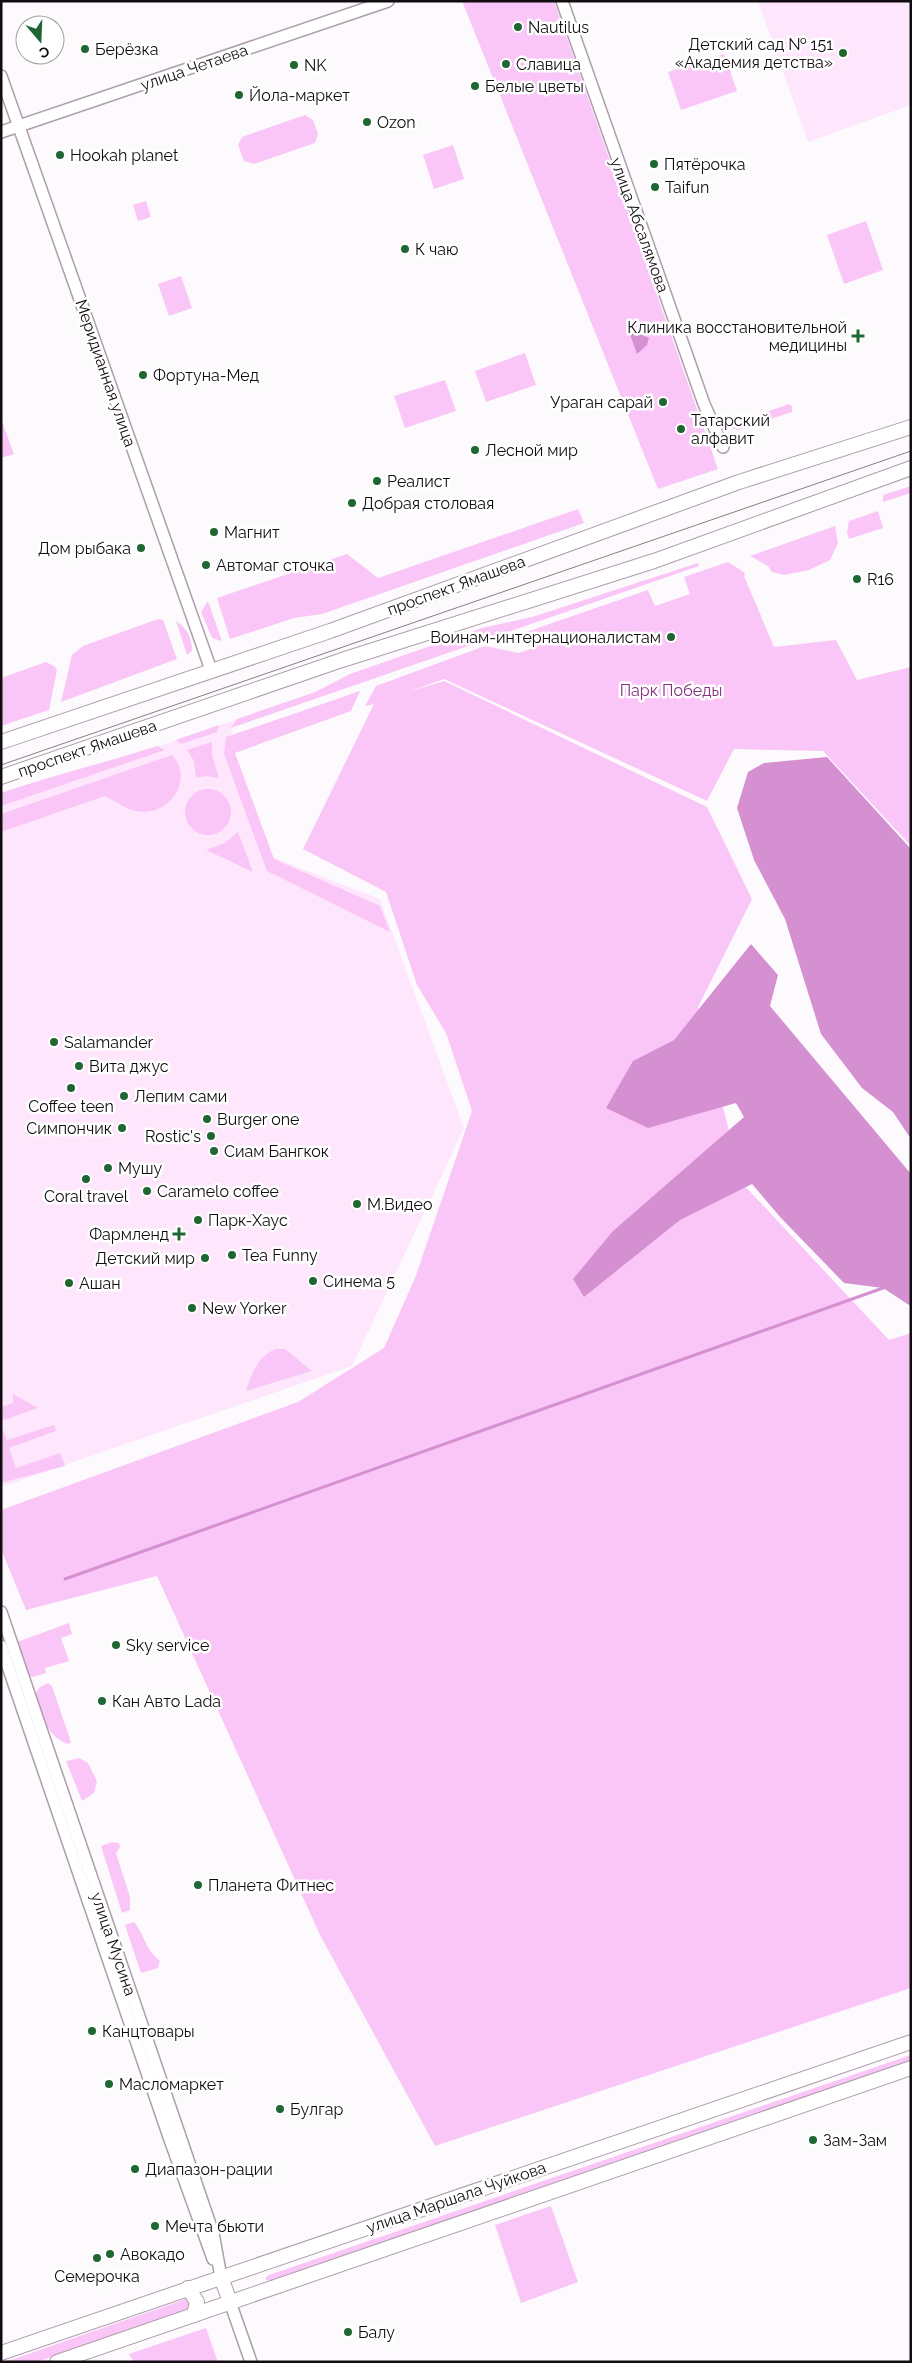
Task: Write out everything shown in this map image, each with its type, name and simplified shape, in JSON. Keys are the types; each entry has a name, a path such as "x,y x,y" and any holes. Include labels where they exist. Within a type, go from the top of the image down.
{"main road":[{"name":"проспект Ямашева","path":"1,742 330,631 739,482 911,427"},
{"name":"проспект Ямашева","path":"1,777 342,660 654,561 911,468"},
{"name":"улица Маршала Чуйкова","path":"1,2353 911,2042"},
{"name":"улица Маршала Чуйкова","path":"57,2362 911,2068"},
{"name":"улица Мусина","path":"221,2277 230,2302"},
{"path":"188,2288 196,2302 194,2315"}],"street":[{"name":"улица Четаева","path":"1,132 388,1"},
{"name":"улица Абсалямова","path":"562,1 702,396 723,447"},
{"name":"Меридианная улица","path":"1,76 211,670"},
{"name":"улица Мусина","path":"1,1612 213,2233 221,2277"},
{"name":"улица Мусина","path":"1,1646 175,2155 221,2277"},
{"name":"улица Мусина","path":"230,2302 251,2362"}],"shaded area":[{"name":"Детский сад № 151 «Академия детства»","path":"758,1 911,1 911,105 808,142"},
{"path":"628,329 649,338 647,345 637,354"},
{"path":"237,719 232,726 231,753 267,855 380,899 464,1128 352,1366 1,1487 1,794 105,765"},
{"path":"827,757 911,849 911,1139 893,1112 862,1088 821,1034 785,919 754,860 737,808 748,772 764,763"},
{"path":"751,944 778,975 770,1006 911,1174 911,1304 909,1305 883,1288 844,1283 781,1218 752,1184 680,1220 584,1297 573,1279 613,1231 744,1117 736,1103 648,1128 606,1108 633,1061 674,1040"}],"green space":[{"path":"462,1 554,1 718,469 658,489"},
{"path":"724,54 737,91 681,110 668,72"},
{"path":"305,115 313,120 318,134 315,143 254,164 244,161 238,145 242,137"},
{"path":"453,145 464,179 434,189 423,155"},
{"path":"146,201 151,217 138,221 133,205"},
{"path":"866,221 883,270 844,284 827,235"},
{"path":"181,276 192,308 169,316 158,284"},
{"path":"525,353 536,385 486,402 475,371"},
{"path":"445,380 456,411 405,428 394,396"},
{"path":"789,404 792,406 792,412 738,430 732,428 735,423"},
{"path":"1,419 14,454 1,458"},
{"path":"911,486 911,493 883,502 883,495"},
{"path":"578,509 584,523 322,614 294,618 230,639 217,598 347,554 378,578"},
{"path":"878,511 883,528 849,539 847,532 849,521"},
{"path":"835,526 838,543 830,560 809,570 784,575 772,572 768,566 750,556"},
{"name":"Парк Победы","path":"728,562 745,573 744,576 774,647 836,640 857,680 911,667 911,846 823,751 734,749 707,801 444,679 408,692 444,681 707,807 752,899 698,1007 742,1183 889,1340 911,1333 911,1988 435,2146 320,1935 157,1576 26,1610 1,1549 1,1510 298,1402 384,1348 415,1278 472,1111 446,1033 417,985 386,892 303,849 374,704 365,706 376,686 485,646 519,653 538,646 503,640 648,590 655,606 690,594 684,577"},
{"path":"698,563 699,566 231,728 237,719 315,692 350,674 482,628 532,617"},
{"path":"208,601 222,641 212,638 201,612"},
{"path":"158,619 163,620 177,659 61,702 72,655 83,646"},
{"path":"176,621 186,630 190,638 192,651 187,655"},
{"path":"46,662 57,670 49,710 1,726 1,678"},
{"path":"360,691 351,711 235,753 274,859 380,906 390,932 267,871 224,754 226,737"},
{"path":"219,725 217,732 181,744 176,740"},
{"path":"212,742 212,755 219,778 205,776 196,778 194,761 187,750"},
{"path":"157,746 165,750 1,806 1,793"},
{"path":"172,755 181,775 179,786 175,795 159,809 148,812 136,811 124,807 105,796 1,832 1,814"},
{"path":"208,789 221,793 227,799 231,812 227,825 221,831 208,835 195,831 189,825 185,812 189,799 195,793"},
{"path":"238,832 253,872 206,850 225,843"},
{"path":"275,1349 285,1349 312,1371 246,1391 259,1361"},
{"path":"13,1394 38,1408 1,1421 1,1407 13,1403"},
{"path":"1,1425 7,1440 54,1425 56,1431 9,1448 16,1468 60,1453 65,1466 1,1483"},
{"path":"69,1623 72,1634 61,1638 69,1661 45,1668 46,1673 33,1677 29,1676 17,1642"},
{"path":"48,1683 52,1686 71,1742 69,1744 56,1737 50,1731 36,1702 34,1695 40,1687"},
{"path":"79,1758 88,1763 97,1781 94,1793 82,1801 66,1761"},
{"path":"112,1842 119,1843 120,1847 116,1853 130,1897 130,1910 122,1913 101,1846"},
{"path":"134,1922 151,1952 160,1961 158,1968 141,1973 125,1925"},
{"path":"911,2055 911,2061 271,2281 266,2280 266,2277 269,2275"},
{"path":"551,2206 578,2282 521,2303 495,2225"},
{"path":"186,2299 191,2303 189,2309 37,2362 5,2362"},
{"path":"206,2328 218,2362 134,2362 129,2354"}],"waterway":[{"path":"65,1579 883,1288"}],"tram line":[{"path":"1,765 911,451"}],"place":[{"name":"Nautilus","path":"518,27"},
{"name":"Берёзка","path":"85,49"},
{"name":"Детский сад № 151 «Академия детства»","path":"843,53"},
{"name":"Славица","path":"506,64"},
{"name":"NK","path":"294,65"},
{"name":"Белые цветы","path":"475,86"},
{"name":"Йола-маркет","path":"239,95"},
{"name":"Ozon","path":"367,122"},
{"name":"Hookah planet","path":"60,155"},
{"name":"Пятёрочка","path":"654,164"},
{"name":"Taifun","path":"655,187"},
{"name":"К чаю","path":"405,249"},
{"name":"Клиника восстановительной медицины","path":"858,336"},
{"name":"Фортуна-Мед","path":"143,375"},
{"name":"Ураган сарай","path":"663,402"},
{"name":"Татарский алфавит","path":"681,429"},
{"name":"Лесной мир","path":"475,450"},
{"name":"Реалист","path":"377,481"},
{"name":"Добрая столовая","path":"352,503"},
{"name":"Магнит","path":"214,532"},
{"name":"Дом рыбака","path":"141,548"},
{"name":"Автомаг сточка","path":"206,565"},
{"name":"R16","path":"857,579"},
{"name":"Воинам-интернационалистам","path":"671,637"},
{"name":"Salamander","path":"54,1042"},
{"name":"Вита джус","path":"79,1066"},
{"name":"Coffee teen","path":"71,1088"},
{"name":"Лепим сами","path":"124,1096"},
{"name":"Burger one","path":"207,1119"},
{"name":"Симпончик","path":"122,1128"},
{"name":"Rostiс's","path":"211,1136"},
{"name":"Сиам Бангкок","path":"214,1151"},
{"name":"Мушу","path":"108,1168"},
{"name":"Coral travel","path":"86,1179"},
{"name":"Caramelo coffee","path":"147,1191"},
{"name":"М.Видео","path":"357,1204"},
{"name":"Парк-Хаус","path":"198,1220"},
{"name":"Фармленд","path":"179,1234"},
{"name":"Tea Funny","path":"232,1255"},
{"name":"Детский мир","path":"205,1258"},
{"name":"Синема 5","path":"313,1281"},
{"name":"Ашан","path":"69,1283"},
{"name":"New Yorker","path":"192,1308"},
{"name":"Sky service","path":"116,1645"},
{"name":"Кан Авто Lada","path":"102,1701"},
{"name":"Планета Фитнес","path":"198,1885"},
{"name":"Канцтовары","path":"92,2031"},
{"name":"Масломаркет","path":"109,2084"},
{"name":"Булгар","path":"280,2109"},
{"name":"Зам-Зам","path":"813,2140"},
{"name":"Диапазон-рации","path":"135,2169"},
{"name":"Мечта бьюти","path":"155,2226"},
{"name":"Авокадо","path":"110,2254"},
{"name":"Семерочка","path":"97,2258"},
{"name":"Балу","path":"348,2332"}]}
